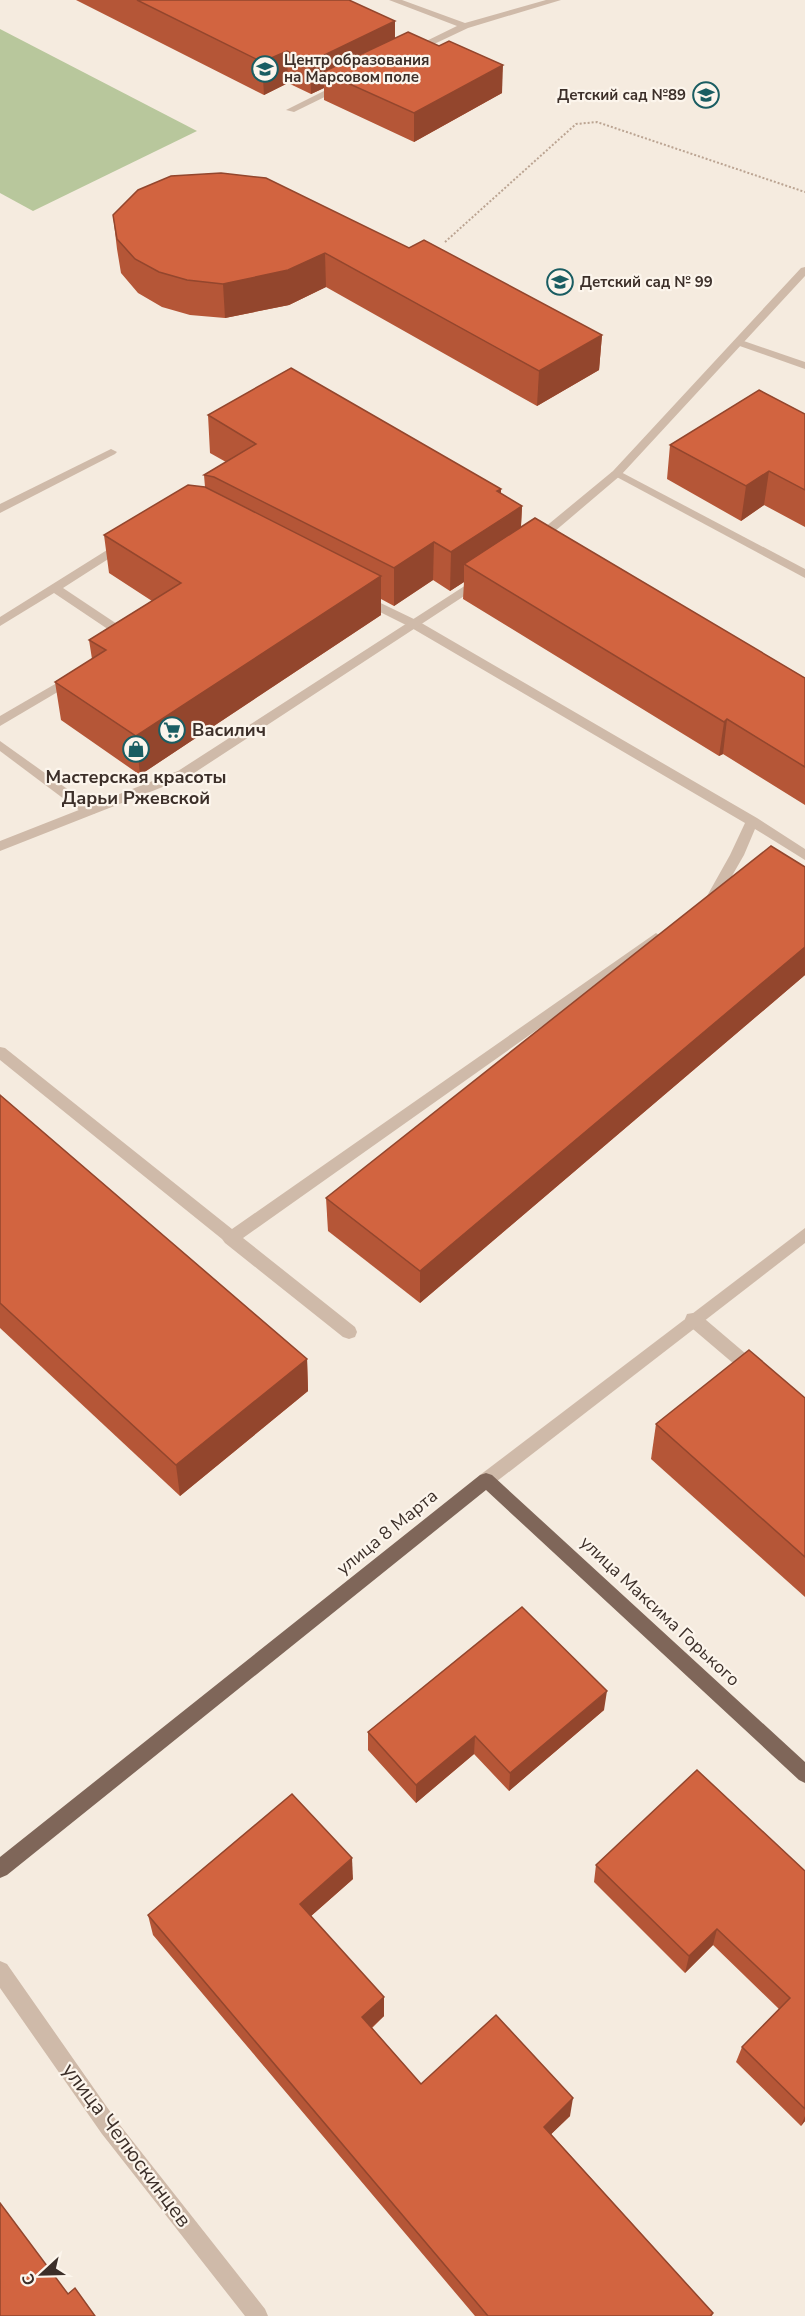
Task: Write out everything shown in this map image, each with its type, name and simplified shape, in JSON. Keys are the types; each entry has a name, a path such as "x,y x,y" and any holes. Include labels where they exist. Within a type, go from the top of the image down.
{"main road":[{"name":"улица Максима Горького","path":"486,1480 805,1774"},
{"name":"улица 8 Марта","path":"0,1869 486,1480"}],"street":[{"path":"394,0 465,26"},
{"path":"398,58 465,26 556,0"},
{"path":"291,110 355,79"},
{"path":"526,549 617,473 805,270"},
{"path":"738,342 805,366"},
{"path":"0,509 111,452"},
{"path":"617,473 805,574"},
{"path":"0,622 138,535"},
{"path":"0,846 183,774 489,574"},
{"path":"54,588 133,640 123,646"},
{"path":"350,591 414,624 752,821 805,855"},
{"path":"0,722 85,670"},
{"path":"0,746 89,812"},
{"path":"692,913 711,899 737,855 752,821"},
{"path":"230,1239 673,927"},
{"path":"0,1052 230,1239 349,1332"},
{"name":"улица 8 Марта","path":"486,1480 805,1234"},
{"path":"693,1319 762,1378"},
{"name":"улица Челюскинцев","path":"0,1971 109,2127 258,2316"}],"path":[{"path":"444,242 576,124 597,122 805,192"}],"green space":[{"path":"0,29 197,131 33,211 0,193"}],"building":[{"path":"137,0 349,0 395,21 310,62 287,51 262,62"},
{"path":"408,32 439,46 449,41 503,65 414,113 323,72"},
{"path":"221,173 266,178 409,248 424,240 602,335 539,371 325,253 288,270 223,284 187,280 159,272 135,259 117,239 113,215 138,190 171,176"},
{"path":"291,368 501,489 497,491 522,506 451,552 434,542 394,568 214,477 204,475 256,444 208,415"},
{"path":"759,390 805,414 805,490 769,471 746,486 670,445"},
{"path":"188,485 205,487 381,576 136,736 55,682 106,650 89,640 181,583 104,535"},
{"path":"535,518 805,678 805,767 727,719 724,722 464,564"},
{"path":"771,846 805,867 805,947 420,1271 326,1198"},
{"path":"0,1095 307,1359 176,1465 0,1303"},
{"path":"749,1350 805,1398 805,1557 656,1424"},
{"path":"522,1607 607,1691 510,1773 475,1736 416,1785 368,1732"},
{"path":"697,1770 805,1871 805,2109 742,2047 790,1998 717,1929 689,1956 596,1865"},
{"path":"292,1794 352,1858 300,1904 384,1997 362,2017 421,2084 496,2015 573,2098 544,2127 713,2313 710,2316 488,2316 148,1915"},
{"path":"0,2203 68,2294 75,2288 95,2316 0,2316"}],"place":[{"name":"Центр образования на Марсовом поле","path":"265,69"},
{"name":"Детский сад №89","path":"706,95"},
{"name":"Детский сад № 99","path":"560,282"},
{"name":"Василич","path":"172,730"},
{"name":"Мастерская красоты Дарьи Ржевской","path":"136,749"}]}
